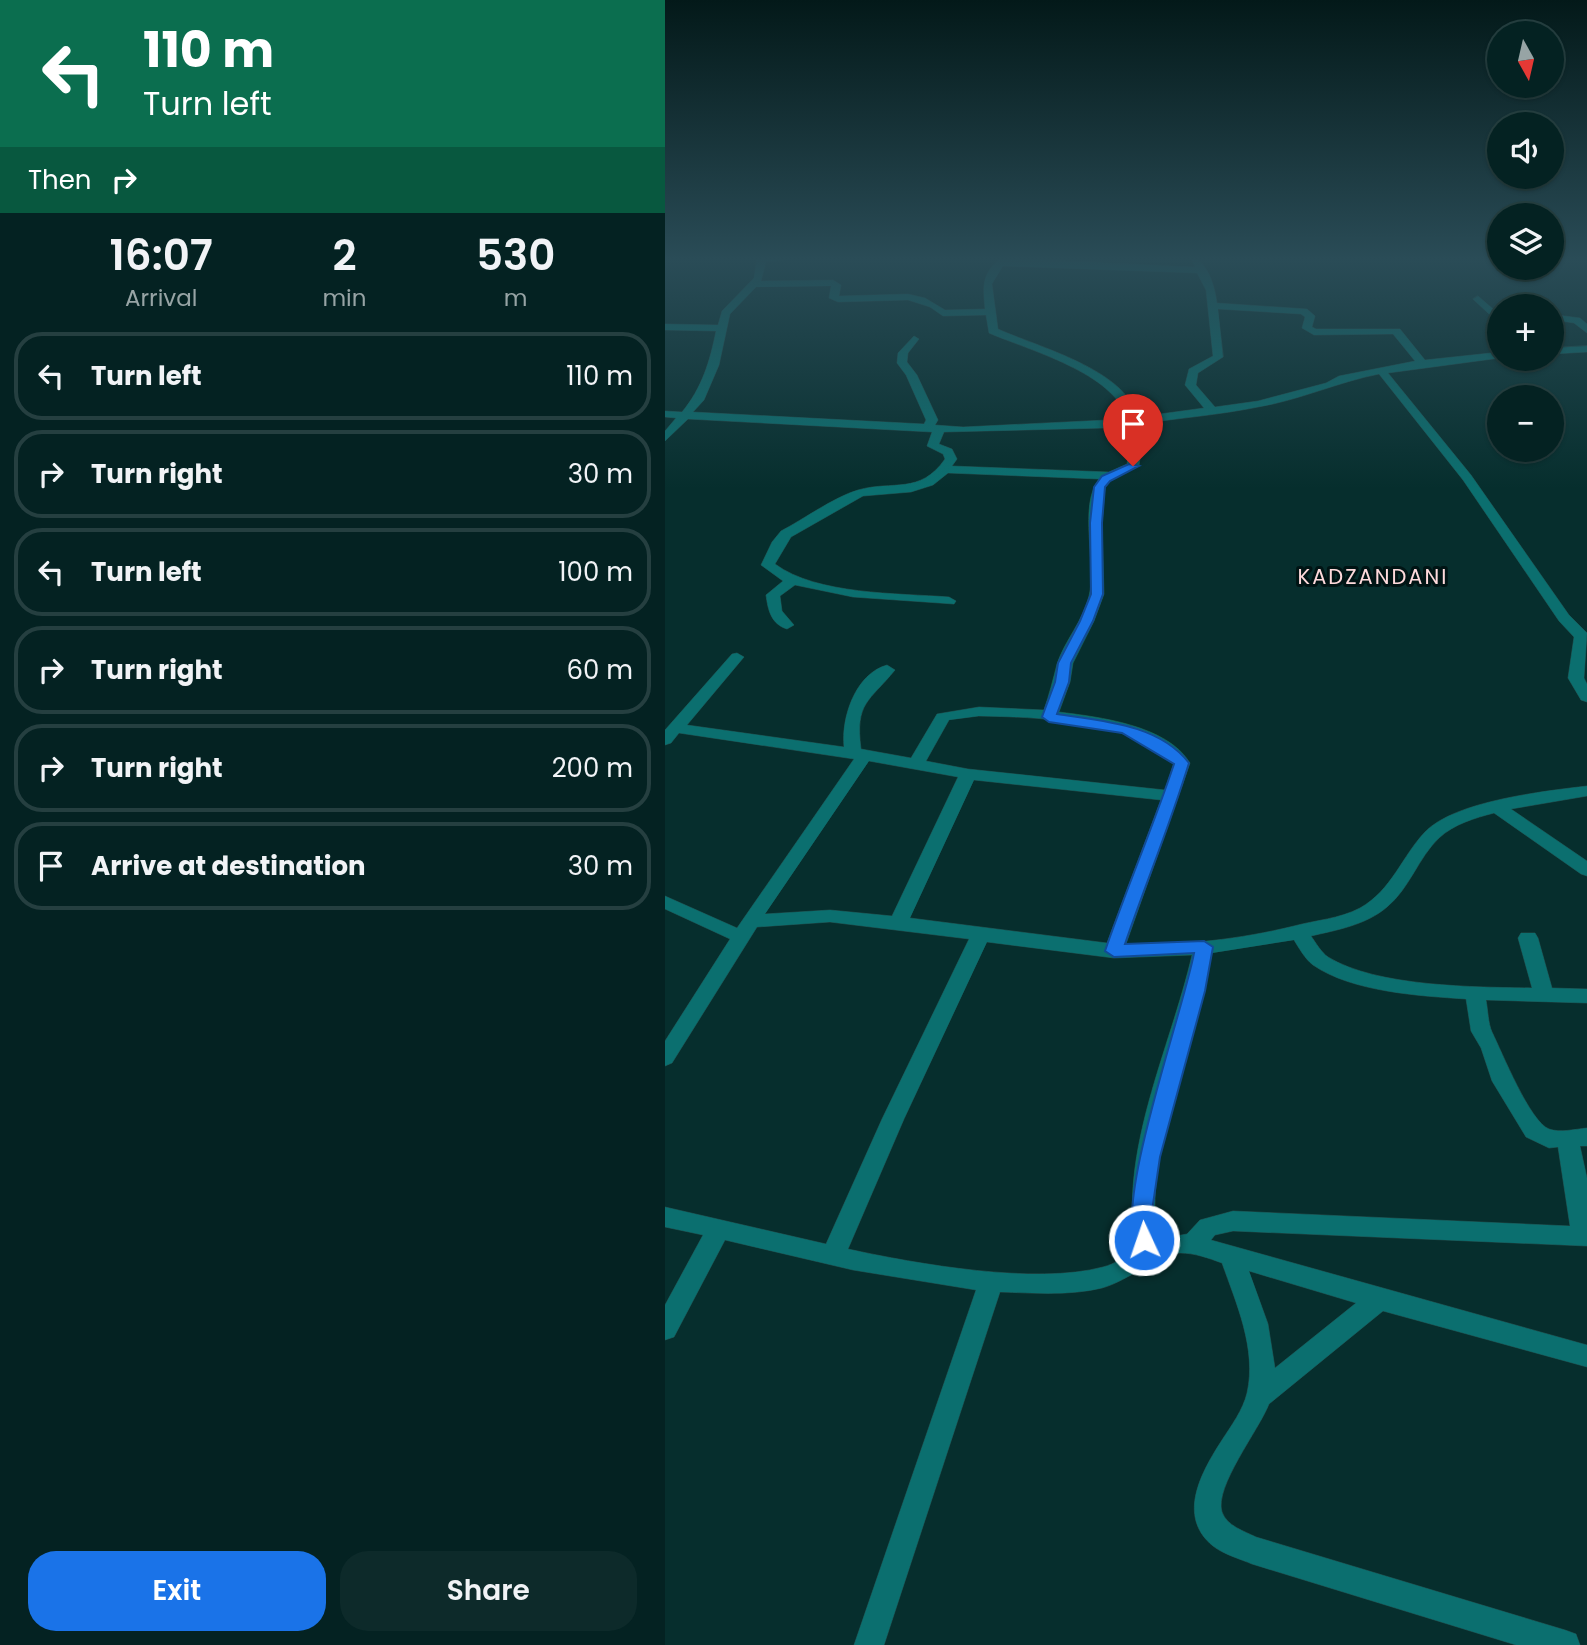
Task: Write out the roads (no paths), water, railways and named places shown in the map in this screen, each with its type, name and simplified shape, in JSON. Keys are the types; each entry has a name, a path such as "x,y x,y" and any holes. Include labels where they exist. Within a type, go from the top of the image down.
{"street":[{"path":"665,438 688,415 707,383 720,335"},
{"path":"1002,335 1091,373 1117,389 1130,405 1135,421 1133,466 1106,478 1099,487 1096,523 1097,594 1087,621 1065,663 1062,682 1049,717"},
{"path":"1212,410 1190,385 1193,371 1218,357 1215,335"},
{"path":"1399,335 1422,363"},
{"path":"914,339 903,353 902,363 912,371 922,410 932,420 928,428"},
{"path":"1564,350 1587,349"},
{"path":"665,414 928,428 1055,429 1263,403 1330,385 1343,378 1384,373 1422,363 1487,356"},
{"path":"1384,373 1467,478 1564,618 1584,639 1576,678 1587,697"},
{"path":"941,428 935,436 933,446 951,455 945,470 934,480 912,488 860,494 786,534 768,565 794,579 816,586 868,595 949,601"},
{"path":"945,470 1112,476"},
{"path":"787,625 775,612 773,595 794,579"},
{"path":"670,734 737,657"},
{"path":"665,1058 859,754 851,723 855,704 862,691 887,670"},
{"path":"915,765 936,727 951,713 1008,712 1126,729 1173,754 1182,763 1114,951"},
{"path":"670,734 859,754 968,774 1171,796"},
{"path":"899,922 968,774"},
{"path":"665,902 746,929 826,916 899,922 1114,951 1204,947 1331,926 1377,909 1391,896 1433,834 1472,815 1497,807 1587,791"},
{"path":"1497,807 1587,870"},
{"path":"1298,932 1321,961 1344,973 1391,984 1475,992 1587,996"},
{"path":"834,1254 893,1119 981,935"},
{"path":"1528,938 1545,996"},
{"path":"1149,1253 1141,1211 1150,1157 1196,991 1204,947"},
{"path":"1193,1244 1208,1227 1233,1221 1585,1236 1573,1158 1577,1139 1540,1136 1516,1106 1481,1031 1475,992"},
{"path":"665,1217 893,1267 991,1281 1081,1281 1110,1275 1170,1243 1193,1244 1587,1356"},
{"path":"665,1329 719,1228"},
{"path":"1232,1256 1257,1340 1262,1368 1260,1396 1246,1429 1213,1475 1207,1492 1209,1516 1225,1538 1252,1550 1565,1645"},
{"path":"869,1645 991,1281"},
{"path":"1260,1396 1379,1299"}],"district":[{"name":"KADZANDANI","path":"1373,576"}]}
